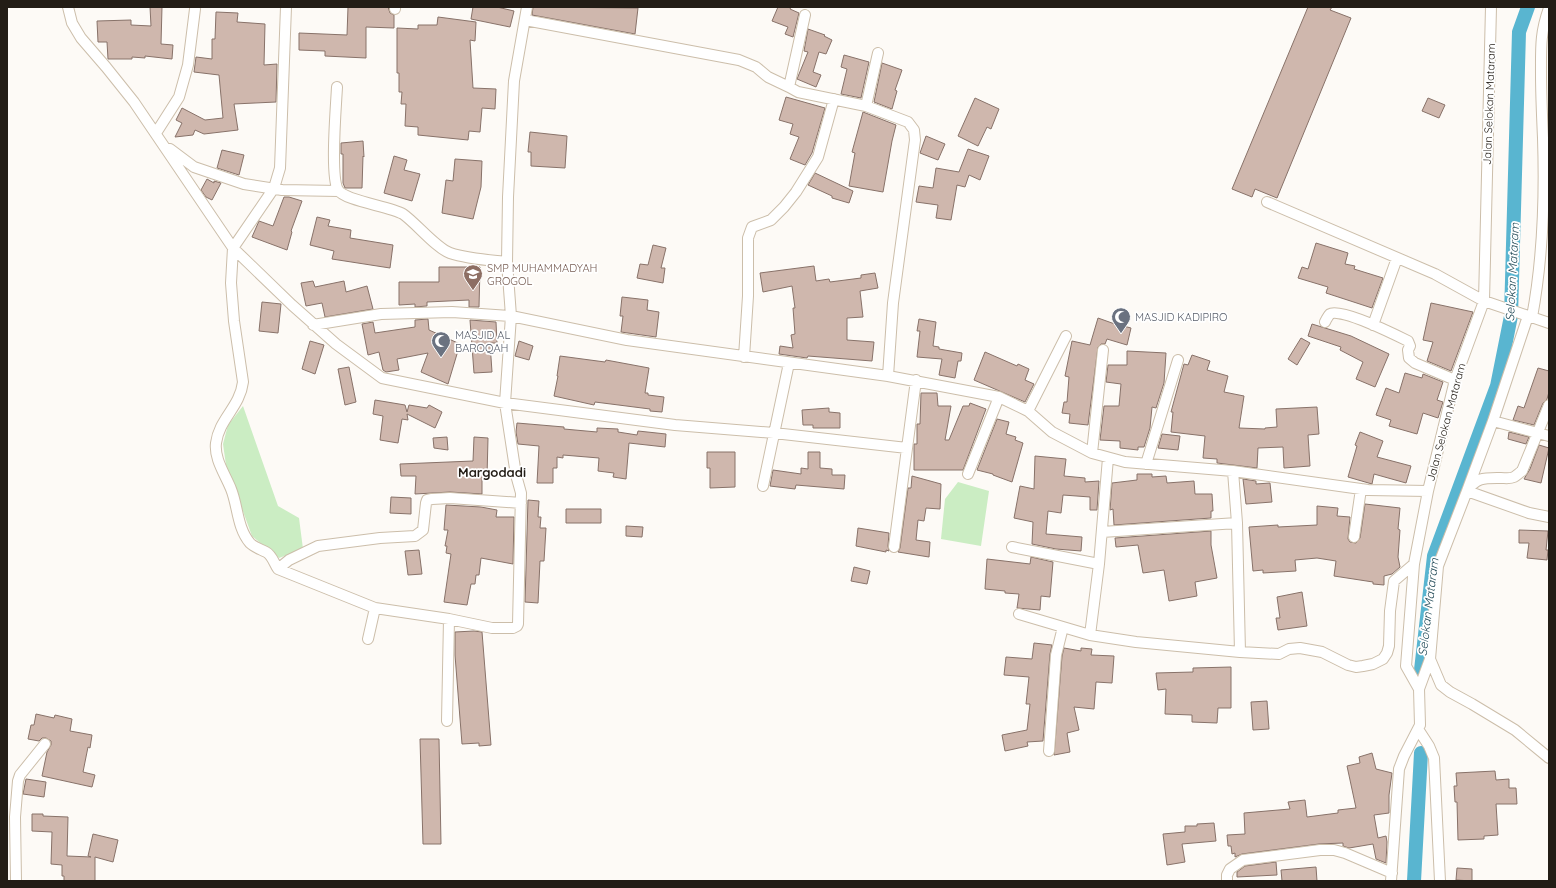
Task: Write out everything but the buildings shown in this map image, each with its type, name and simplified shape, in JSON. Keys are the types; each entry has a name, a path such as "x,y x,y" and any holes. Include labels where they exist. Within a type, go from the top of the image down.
{"street":[{"path":"68,7 72,22 81,38 106,67 156,133 233,248 336,344 382,378 505,403 675,425 774,433 907,448"},
{"path":"286,7 280,168 274,188 233,248 232,291 235,335 243,382 242,392 238,401 220,428 216,443 217,455 230,488 244,534 251,544 270,555 278,569 375,608 449,619 492,628 513,628 517,626 521,498 505,403 511,316 507,262 508,197 514,81 527,7"},
{"name":"Jalan Selokan Mataram","path":"1419,690 1406,666 1414,564 1428,490 1455,380 1484,301 1491,7"},
{"path":"1227,881 1227,875 1230,869 1243,860 1320,850 1334,850 1345,853 1391,877 1399,769 1419,727 1419,690 1430,659 1438,566 1493,421 1536,295 1542,235 1543,138 1541,101 1541,41 1543,24 1549,8"},
{"path":"156,133 178,97 180,91 188,65 195,9"},
{"path":"789,87 805,14"},
{"path":"525,20 739,60 756,67 768,77 798,92 866,106 908,122 914,130 915,140 893,303 888,376"},
{"path":"866,106 878,53"},
{"path":"337,87 334,167 338,191"},
{"path":"744,357 748,296 748,238 752,227 771,220 784,207 796,192 818,157 834,99"},
{"path":"163,144 194,167 244,184 282,190 338,191 347,197 402,214 448,252 466,257 507,262"},
{"path":"1267,202 1435,274 1484,301 1549,323"},
{"path":"1373,325 1397,258"},
{"path":"314,324 381,314 452,312 511,316 626,340 916,380 999,397 1028,411 1052,432 1092,453 1125,462 1233,471 1361,489 1428,490"},
{"path":"1325,322 1330,314 1335,313 1346,314 1373,325 1408,341 1410,346 1408,350 1409,358 1414,362 1455,380"},
{"path":"1028,411 1066,336"},
{"path":"1092,453 1103,350"},
{"path":"1146,464 1178,360"},
{"path":"763,486 789,363"},
{"path":"894,547 916,380"},
{"path":"968,474 999,397"},
{"path":"1467,492 1473,482 1478,480 1486,478 1514,477 1522,471 1549,405"},
{"path":"1493,421 1549,436"},
{"path":"1090,635 1099,564 1108,458"},
{"path":"1233,471 1237,523 1240,652"},
{"path":"1354,537 1361,489"},
{"path":"1467,492 1529,513 1549,517"},
{"path":"278,569 289,560 318,546 380,538 415,536 423,530 427,500 450,498 521,498"},
{"path":"1102,532 1237,523"},
{"path":"1012,547 1099,564"},
{"path":"1019,614 1090,635 1136,642 1240,652 1279,654 1289,649 1300,648 1322,652 1348,665 1356,667 1373,664 1383,659 1389,646 1390,610 1394,581 1414,564"},
{"path":"368,639 375,608"},
{"path":"447,721 449,619"},
{"path":"1049,750 1056,655 1063,627"},
{"path":"1430,659 1441,684 1445,688 1515,730 1549,758"},
{"path":"1419,727 1434,758 1440,881"},
{"path":"16,881 11,816 18,781 20,775 45,744"}],"green space":[{"path":"243,406 278,506 299,518 303,549 279,558 252,536 226,465 223,444 228,425"},
{"path":"958,482 989,491 981,546 941,539 945,499"}],"waterway":[{"name":"Selokan Mataram","path":"1421,670 1434,556 1497,386 1511,316 1519,32 1528,7"},
{"name":"Selokan Mataram","path":"1414,881 1421,753"}],"place":[{"name":"SMP MUHAMMADYAH GROGOL","path":"473,291"},
{"name":"MASJID KADIPIRO","path":"1121,334"},
{"name":"MASJID AL BAROQAH","path":"441,358"}],"district":[{"name":"Margodadi","path":"492,472"}]}
